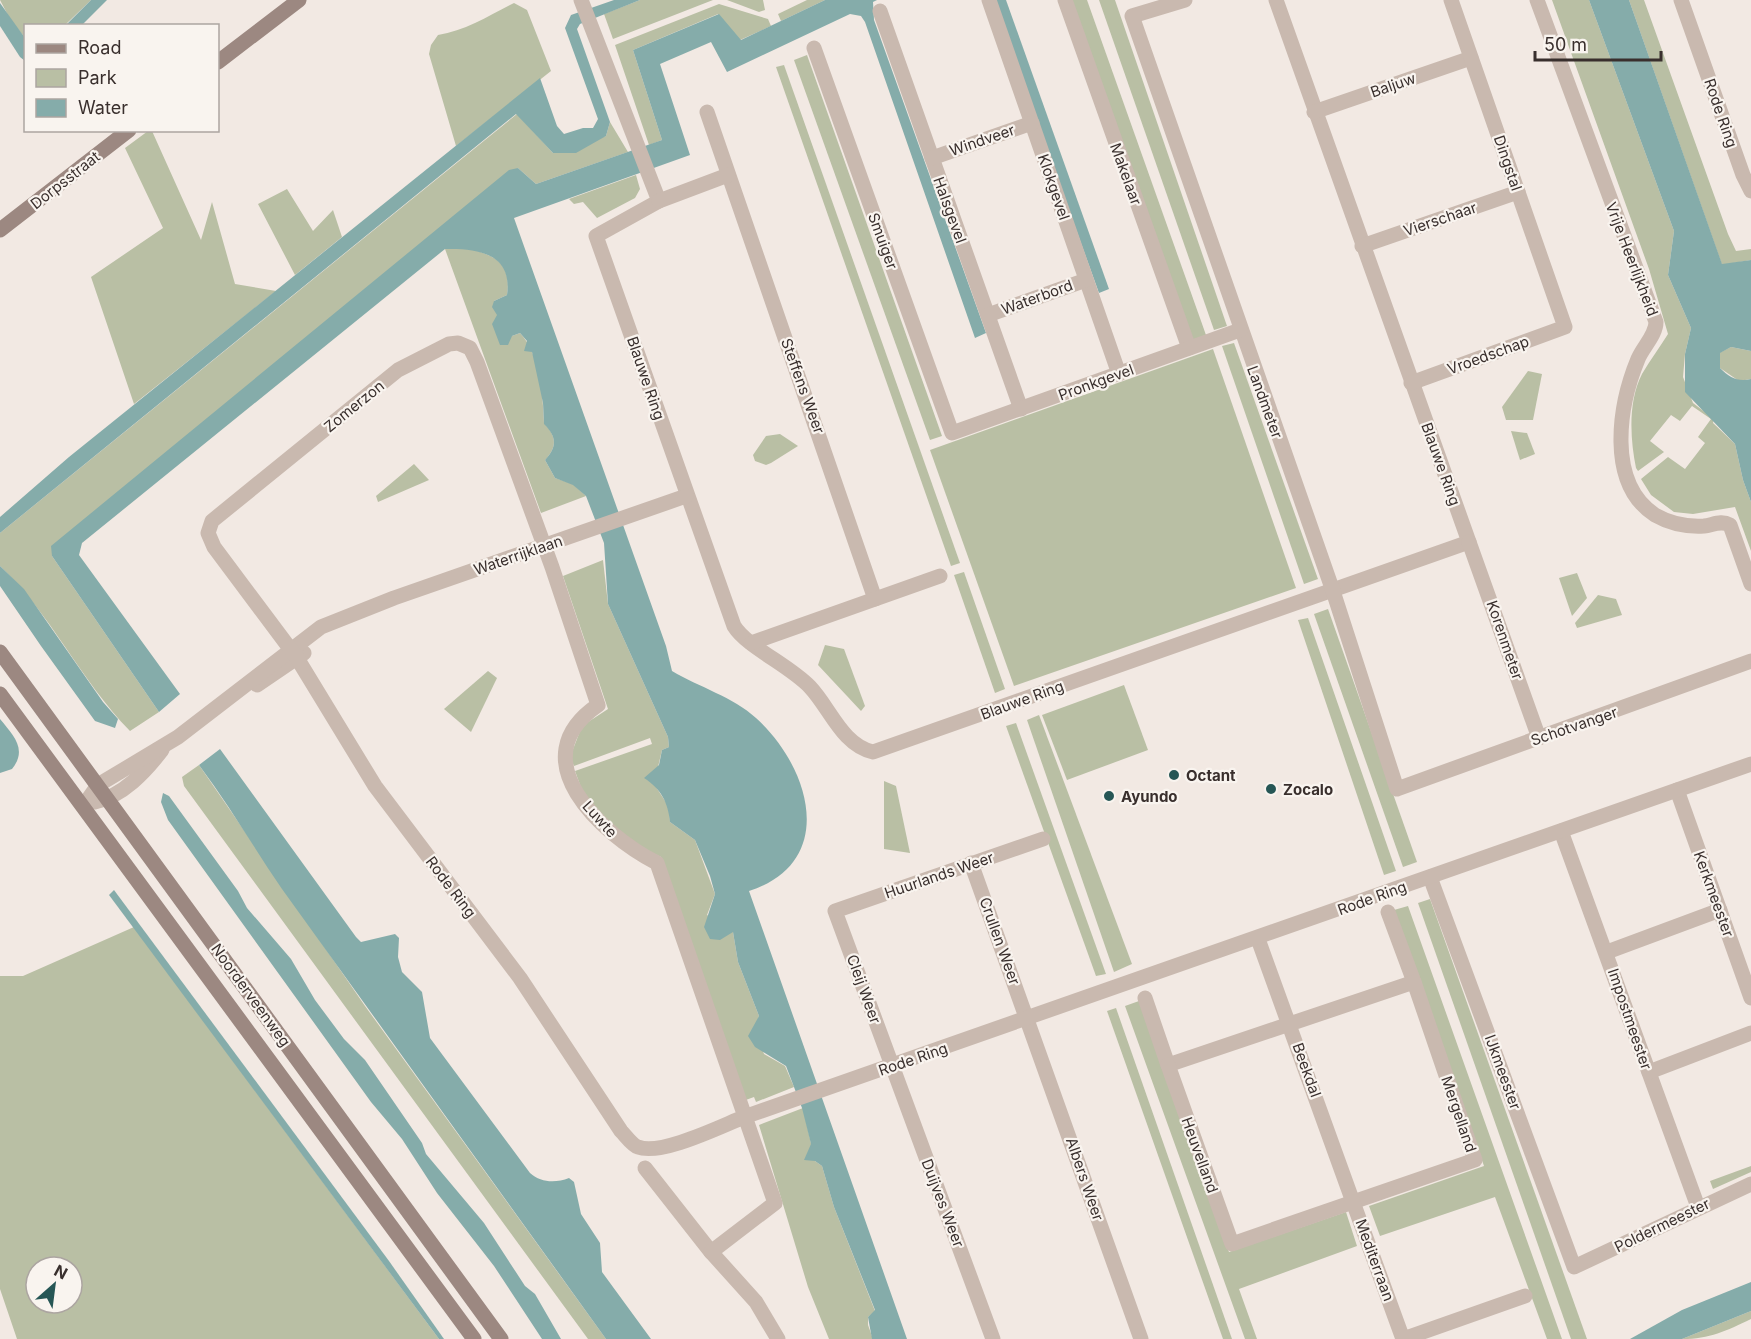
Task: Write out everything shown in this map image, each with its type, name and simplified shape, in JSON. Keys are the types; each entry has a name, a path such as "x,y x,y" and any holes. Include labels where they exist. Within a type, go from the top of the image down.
{"street":[{"path":"219,61 299,0"},
{"name":"Klokgevel","path":"989,0 1119,374"},
{"name":"Makelaar","path":"1065,0 1189,348"},
{"name":"Landmeter","path":"1185,0 1132,16 1332,591 1397,789"},
{"name":"Blauwe Ring","path":"659,201 596,236 686,496 734,626 741,637 790,669 822,700 851,740 864,750 873,752 1469,542 1276,0"},
{"name":"Dingstal","path":"1451,0 1565,327"},
{"name":"Vrije Heerlijkheid","path":"1537,0 1656,322 1654,332 1639,357 1628,392 1622,451 1628,483 1643,505 1657,516 1690,526 1721,522 1730,525 1751,584"},
{"name":"Rode Ring","path":"1682,0 1743,175 1751,191"},
{"path":"583,3 659,201 728,175"},
{"name":"Halsgevel","path":"880,10 1022,409"},
{"name":"Smuiger","path":"814,48 952,433"},
{"name":"Baljuw","path":"1314,112 1471,58"},
{"name":"Steffens Weer","path":"707,112 875,599"},
{"name":"Windveer","path":"932,158 1032,123"},
{"name":"Dorpsstraat","path":"0,230 126,132"},
{"name":"Vierschaar","path":"1362,246 1518,192"},
{"name":"Waterbord","path":"988,315 1086,280"},
{"name":"Vroedschap","path":"1411,383 1565,327"},
{"name":"Pronkgevel","path":"952,433 1240,330"},
{"name":"Zomerzon","path":"294,654 214,547 208,533 212,521 398,370 449,344 458,342 470,348 477,362 544,546"},
{"name":"Waterrijklaan","path":"84,805 98,785 172,741 226,702 253,689 294,654 351,614 686,496"},
{"name":"Korenmeter","path":"1469,542 1539,738"},
{"name":"Luwte","path":"544,546 598,705 578,720 572,730 565,751 566,765 581,799 607,831 624,845 657,863 744,1117"},
{"path":"751,643 940,576"},
{"name":"Noorderveenweg","path":"0,652 501,1339"},
{"name":"Rode Ring","path":"294,654 375,786 520,978 621,1131 636,1147 651,1149 673,1144 744,1117 1258,939 1751,764"},
{"name":"Schotvanger","path":"1397,789 1751,661"},
{"name":"Noorderveenweg","path":"0,694 84,805 474,1339"},
{"name":"Waterrijklaan","path":"84,805 108,799 131,784 172,741"},
{"name":"Kerkmeester","path":"1677,790 1751,998"},
{"name":"Impostmeester","path":"1561,831 1698,1207"},
{"name":"Huurlands Weer","path":"835,911 1043,839"},
{"name":"Crullen Weer","path":"971,863 1028,1019"},
{"name":"IJkmeester","path":"1430,877 1574,1267"},
{"path":"1607,952 1720,910"},
{"name":"Cleij Weer","path":"835,911 892,1067"},
{"name":"Mergelland","path":"1353,1202 1475,1160 1388,912"},
{"name":"Beekdal","path":"1258,939 1291,1025 1353,1202"},
{"path":"1168,1065 1414,982"},
{"name":"Heuvelland","path":"1144,998 1232,1244"},
{"name":"Albers Weer","path":"1028,1019 1141,1339"},
{"path":"1649,1071 1751,1033"},
{"name":"Duijves Weer","path":"892,1067 993,1339"},
{"path":"711,1252 775,1203 744,1117"},
{"path":"645,1168 711,1252 756,1302 778,1339"},
{"name":"Poldermeester","path":"1574,1267 1751,1184"},
{"name":"Mediterraan","path":"1232,1244 1353,1202 1402,1339 1525,1296"}],"green space":[{"path":"0,0 91,0 66,24 24,24 24,37 10,19"},
{"path":"640,0 713,0 613,39 604,14"},
{"path":"727,0 763,0 765,10 759,12"},
{"path":"807,0 825,0 781,21 778,14"},
{"path":"1071,0 1087,0 1206,335 1193,340"},
{"path":"1099,0 1115,0 1227,326 1214,330"},
{"path":"1552,0 1589,0 1674,231 1668,275 1691,328 1683,377 1693,403 1714,419 1713,423 1735,444 1743,480 1751,502 1751,551 1735,507 1693,514 1674,512 1651,495 1641,479 1668,457 1685,469 1705,443 1698,437 1711,419 1692,406 1680,421 1671,415 1650,441 1664,452 1638,471 1636,468 1632,445 1634,396 1642,374 1668,334 1649,269"},
{"path":"1629,0 1644,0 1728,234 1736,251 1751,249 1751,260 1722,265"},
{"path":"514,3 527,10 551,71 456,146 429,54 431,45 438,35 468,26"},
{"path":"719,4 768,19 771,26 740,40 718,14 633,50 662,140 649,145 615,45"},
{"path":"807,55 942,436 930,440 794,60"},
{"path":"784,65 960,563 951,566 776,67"},
{"path":"517,114 553,153 606,136 610,122 628,152 536,184 518,168 52,556 159,712 130,731 96,691 35,605 0,566 0,533"},
{"path":"147,132 152,132 201,240 212,202 235,284 276,291 134,404 91,277 163,228 125,148"},
{"path":"636,175 640,189 635,198 597,218 583,202 574,204 569,199"},
{"path":"287,189 313,231 333,210 342,237 295,275 258,204"},
{"path":"466,248 493,258 504,268 508,284 507,295 494,301 512,336 520,333 527,342 536,364 544,423 554,441 554,446 545,460 555,478 573,484 586,496 541,513 445,249"},
{"path":"1234,343 1318,579 1304,584 1222,346"},
{"path":"1731,347 1751,351 1751,379 1739,381 1720,368 1719,353"},
{"path":"1213,349 1296,588 1014,686 930,450"},
{"path":"1528,371 1542,374 1533,420 1506,420 1502,407"},
{"path":"1511,431 1527,433 1535,454 1520,460"},
{"path":"780,434 798,446 766,465 755,461 753,455 766,436"},
{"path":"414,464 429,480 378,502 376,496"},
{"path":"603,560 608,604 668,737 669,747 662,750 654,784 669,807 670,822 695,840 715,894 707,915 733,932 738,962 759,1016 755,1028 764,1054 785,1066 794,1087 756,1102 754,1097 743,1101 661,857 628,842 583,793 575,771 652,744 650,738 574,766 570,757 582,726 608,709 563,576"},
{"path":"964,572 1005,689 995,693 954,575"},
{"path":"1577,573 1587,598 1572,616 1559,578"},
{"path":"1598,595 1616,599 1622,615 1577,628 1575,623"},
{"path":"1328,609 1417,862 1403,867 1314,614"},
{"path":"1308,618 1396,871 1384,875 1298,620"},
{"path":"825,645 844,649 865,706 861,711 818,665"},
{"path":"488,671 497,678 471,732 444,709"},
{"path":"1124,685 1148,750 1067,780 1042,715"},
{"path":"1039,715 1132,964 1114,972 1027,720"},
{"path":"1016,723 1106,974 1096,976 1006,726"},
{"path":"199,765 365,1006 606,1339 588,1339 184,786 182,777"},
{"path":"884,781 896,786 910,853 884,849"},
{"path":"1430,899 1587,1339 1571,1339 1418,903"},
{"path":"1408,906 1562,1339 1547,1339 1495,1197 1380,1236 1369,1206 1484,1166 1394,910"},
{"path":"134,927 439,1339 17,1339 0,1289 0,976 23,976"},
{"path":"1139,1001 1229,1252 1346,1212 1357,1246 1239,1289 1257,1339 1245,1339 1125,1006"},
{"path":"1116,1008 1232,1339 1223,1339 1107,1011"},
{"path":"803,1108 815,1161 822,1166 834,1207 875,1311 868,1317 873,1339 829,1339 808,1287 759,1125"},
{"path":"1751,1166 1751,1172 1713,1189 1710,1181"},
{"path":"1751,1311 1751,1319 1726,1331 1701,1338 1682,1339"}],"water":[{"path":"91,0 107,0 83,24 67,24"},
{"path":"614,0 640,0 580,24 577,29 610,122 606,136 576,153 553,153 516,114 0,533 0,517 69,457 540,78 557,126 564,134 583,128 593,128 598,119 565,28 571,15"},
{"path":"825,0 877,0 873,2 874,20 986,333 975,338 861,16 850,14 727,72 711,42 660,64 690,155 514,218 666,646 672,671 726,698 756,718 791,762 801,787 806,812 805,837 795,859 777,877 749,891 907,1339 872,1339 868,1317 875,1310 834,1207 822,1166 815,1161 804,1160 811,1144 802,1108 786,1066 755,1047 748,1036 759,1016 738,962 733,932 720,940 710,939 704,927 715,894 710,876 695,840 670,822 663,797 644,778 659,765 662,750 669,747 668,737 608,604 604,543 586,496 573,485 555,478 545,460 554,446 554,441 544,424 543,403 532,352 524,351 527,341 520,333 512,336 508,345 500,345 492,324 497,315 492,307 494,301 507,295 507,281 499,262 481,252 445,249 82,543 79,555 180,694 159,712 52,556 51,546 509,170 518,168 536,184 662,140 633,50 719,14 741,40"},
{"path":"993,0 1006,0 1109,289 1099,293"},
{"path":"1589,0 1629,0 1722,264 1751,260 1751,351 1731,347 1720,353 1720,368 1734,378 1751,379 1751,502 1743,480 1735,444 1685,392 1685,354 1691,328 1668,275 1674,231"},
{"path":"0,3 24,37 24,60 20,57 0,26"},
{"path":"0,566 24,589 103,702 118,719 115,728 95,721 41,646 0,586"},
{"path":"0,719 17,742 19,755 12,769 0,773"},
{"path":"220,749 356,937 361,942 395,934 399,938 398,957 402,972 422,992 430,1038 530,1173 544,1180 559,1181 569,1178 574,1182 581,1214 600,1243 602,1272 651,1339 606,1339 282,889 199,765"},
{"path":"163,793 169,796 238,891 247,908 291,959 315,1000 344,1039 365,1060 422,1143 426,1154 484,1223 525,1286 535,1294 561,1339 542,1339 494,1266 437,1193 402,1139 371,1102 168,820 161,802"},
{"path":"114,890 389,1261 444,1339 439,1339 109,895"},
{"path":"1751,1282 1751,1311 1682,1339 1630,1339 1682,1310"}],"place":[{"name":"Octant","path":"1174,775"},
{"name":"Zocalo","path":"1271,789"},
{"name":"Ayundo","path":"1109,796"}]}
